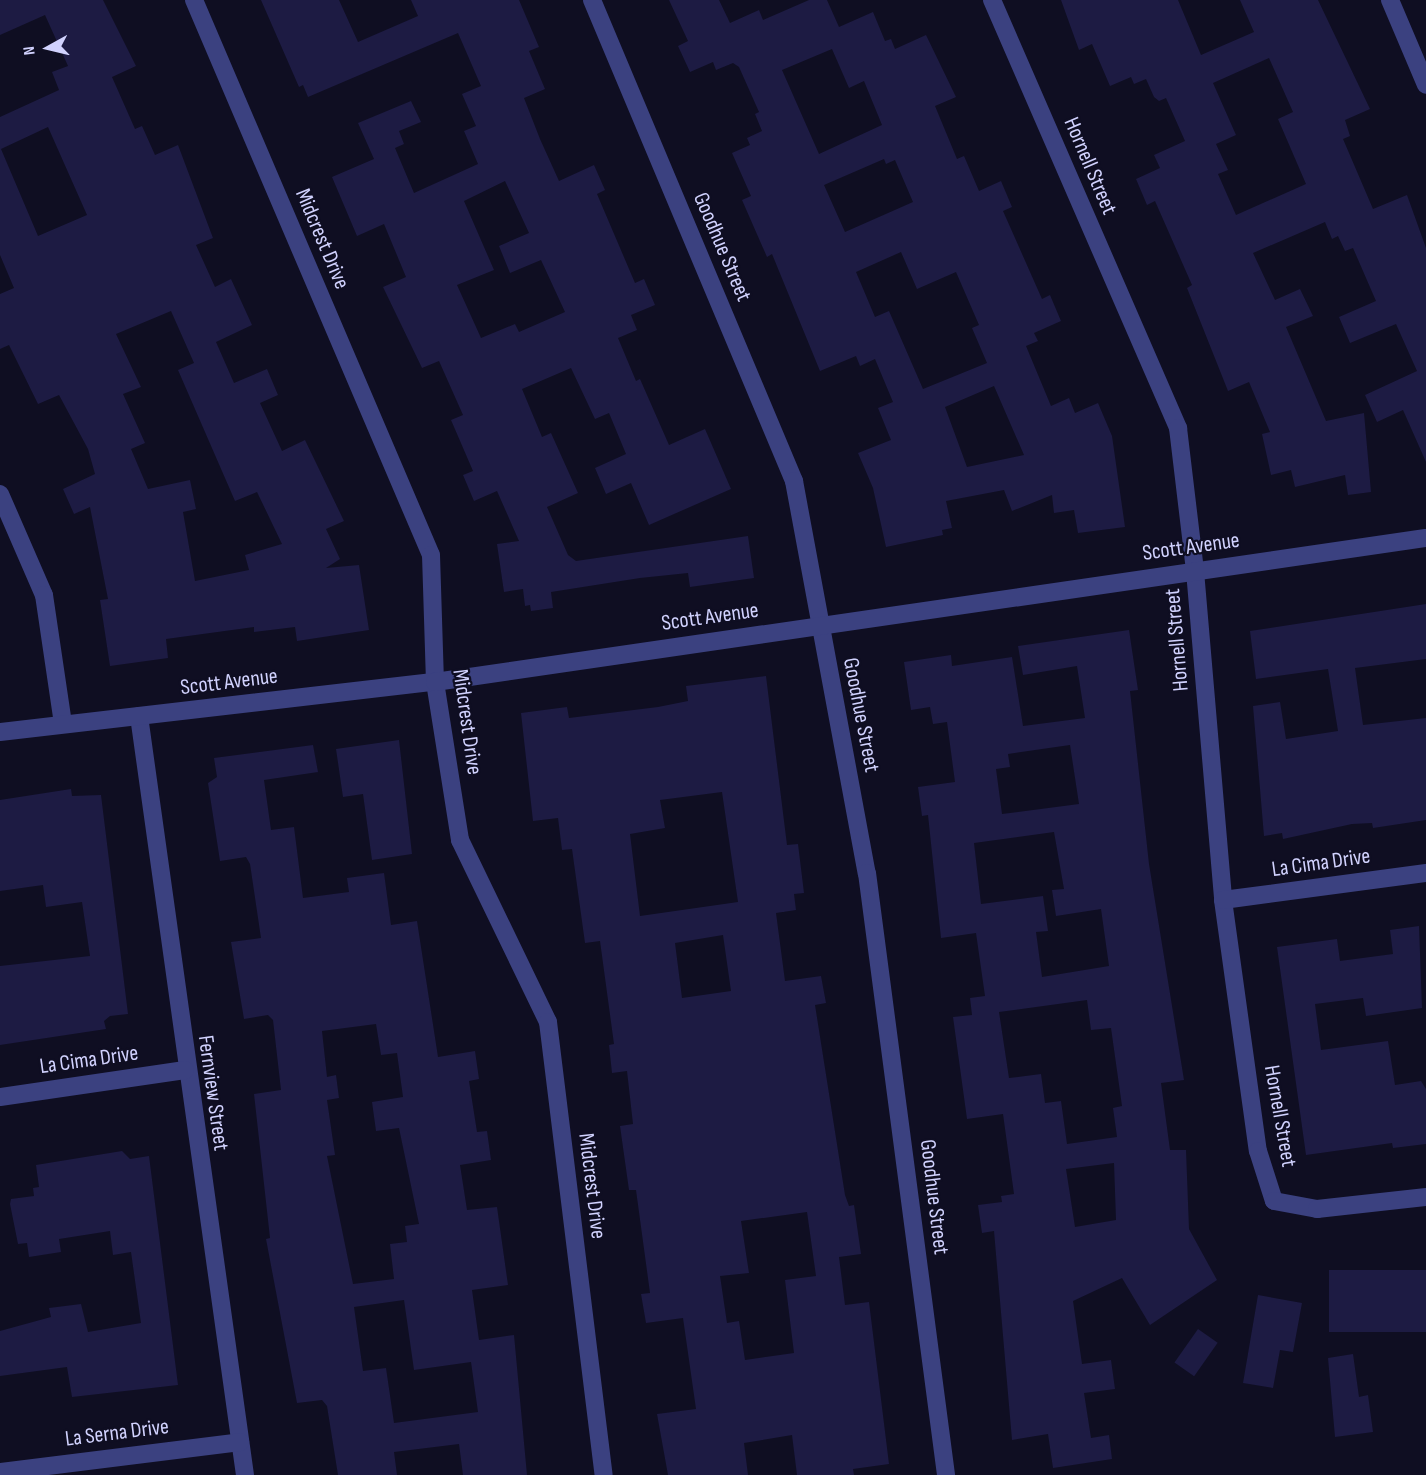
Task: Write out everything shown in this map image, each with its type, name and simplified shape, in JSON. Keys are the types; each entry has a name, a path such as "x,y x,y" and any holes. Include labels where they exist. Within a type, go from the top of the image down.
{"street":[{"name":"Midcrest Drive","path":"194,0 431,555 435,682 460,840 548,1022 604,1475"},
{"name":"Goodhue Street","path":"592,0 794,482 867,873 946,1475"},
{"name":"Hornell Street","path":"992,0 1178,428 1196,571 1223,900 1258,1151 1274,1201 1317,1209 1426,1197"},
{"path":"1390,0 1426,85"},
{"path":"0,494 44,595 63,724"},
{"name":"Scott Avenue","path":"0,732 435,682 1426,538"},
{"name":"Fernview Street","path":"139,716 186,1070 245,1475"},
{"name":"La Cima Drive","path":"1223,900 1426,873"},
{"name":"La Cima Drive","path":"0,1097 186,1070"},
{"name":"La Serna Drive","path":"0,1472 240,1442"}],"building":[{"path":"0,0 103,0 136,66 112,77 135,129 142,126 155,155 178,145 213,238 196,245 215,287 231,279 252,325 216,342 234,383 267,369 278,395 260,403 282,451 305,440 344,521 326,529 340,559 326,568 359,565 369,630 297,641 295,627 254,632 254,627 166,639 168,658 110,666 100,600 108,599 90,507 74,514 63,489 95,474 88,449 59,395 38,404 9,345 0,349 0,294 14,288 0,255 0,117 59,90 52,72 68,66 45,15 0,35","holes":["48,127 87,215 38,236 1,149","171,311 194,363 178,370 235,501 257,492 282,544 245,555 249,570 195,581 183,512 196,509 190,480 148,489 131,449 145,443 123,394 141,387 116,334"]},
{"path":"261,0 339,0 358,42 418,16 411,0 519,0 539,47 529,51 545,89 524,98 540,139 559,181 594,165 605,190 597,194 635,283 644,279 655,305 631,315 637,330 618,338 636,381 640,379 669,445 705,429 731,489 649,525 631,483 606,494 595,468 626,454 609,413 595,419 571,368 522,389 542,437 551,433 578,493 547,507 568,555 576,561 748,536 754,578 690,587 688,573 640,578 551,592 553,608 531,611 530,605 525,606 523,589 504,592 497,544 519,541 497,491 474,501 463,475 473,471 451,420 463,415 439,361 422,368 383,287 406,277 384,224 357,236 332,177 374,159 358,123 411,101 421,122 399,131 404,144 395,148 414,193 478,164 464,131 476,126 462,94 481,86 458,33 308,97 303,85 299,87","holes":["505,181 529,233 499,246 510,273 541,260 565,312 519,332 515,324 481,338 457,285 494,270 464,201"]},
{"path":"669,0 719,0 730,23 759,10 763,20 809,0 827,0 839,27 873,12 885,41 891,39 895,49 926,35 956,97 935,106 957,159 964,156 979,191 1001,181 1012,207 1003,211 1042,299 1050,295 1061,321 1034,333 1038,341 1026,346 1051,406 1069,398 1075,413 1098,403 1112,436 1125,527 1078,533 1074,510 1054,513 1052,495 1012,511 1004,490 946,501 952,528 942,530 943,535 886,547 873,488 858,453 891,440 878,408 893,402 875,359 860,366 856,356 820,371 772,254 767,257 742,200 751,196 732,153 750,145 747,138 762,131 755,114 759,112 739,67 733,63 716,70 713,62 690,72 678,46 688,41","holes":["832,49 849,88 864,81 882,125 819,154 782,70","884,159 886,164 895,160 913,202 845,232 824,185","901,252 917,289 956,272 979,325 972,328 987,363 923,389 889,311 875,317 856,272","994,386 1024,455 967,467 945,407"]},
{"path":"1061,0 1178,0 1201,55 1254,32 1240,0 1318,0 1370,109 1345,120 1350,136 1343,139 1373,209 1407,195 1426,248 1426,462 1403,410 1377,422 1365,395 1417,371 1396,324 1350,343 1339,317 1376,301 1353,248 1345,251 1338,236 1332,239 1325,222 1253,253 1275,300 1300,289 1313,316 1286,327 1326,421 1364,413 1371,492 1348,495 1345,475 1295,487 1291,470 1271,475 1262,434 1270,432 1249,382 1228,391 1187,288 1192,285 1155,201 1147,205 1136,179 1160,168 1154,155 1185,141 1166,98 1159,101 1154,97 1146,79 1134,84 1131,77 1110,86 1092,44 1079,50","holes":["1269,58 1293,112 1278,119 1306,184 1236,215 1218,174 1228,170 1216,144 1236,135 1213,83"]},
{"path":"1426,604 1426,659 1355,668 1363,725 1426,718 1426,820 1373,828 1372,823 1352,824 1283,839 1282,833 1264,836 1253,706 1280,702 1286,739 1338,731 1328,669 1256,679 1250,631"},
{"path":"1129,630 1138,690 1130,691 1149,864 1184,1080 1161,1083 1170,1150 1186,1150 1189,1229 1217,1280 1150,1325 1122,1278 1073,1301 1082,1364 1111,1360 1115,1389 1084,1393 1091,1438 1109,1435 1112,1459 1053,1468 1048,1434 1012,1440 994,1231 982,1233 978,1205 1002,1202 1001,1196 1014,1194 1003,1114 967,1119 953,1017 972,1015 970,998 985,996 976,933 941,938 928,815 922,816 918,787 955,782 947,722 933,724 930,707 911,710 904,662 951,655 952,666 1012,657 1023,726 1085,718 1077,666 1023,675 1018,646","holes":["1070,745 1079,804 1002,814 996,769 1010,767 1008,754","1054,832 1064,889 1052,890 1056,916 1101,909 1109,966 1042,977 1036,932 1048,931 1043,896 981,904 974,843","1087,1000 1091,1030 1111,1028 1122,1106 1113,1108 1117,1137 1067,1144 1061,1101 1045,1103 1041,1074 1009,1078 999,1012","1114,1163 1116,1220 1075,1227 1066,1169"]},
{"path":"766,676 787,845 798,844 804,893 794,894 796,910 776,913 785,981 821,976 826,1003 815,1005 845,1195 849,1206 854,1205 861,1254 839,1257 845,1305 869,1302 889,1464 853,1469 854,1475 797,1475 792,1435 744,1443 748,1475 668,1475 657,1414 696,1409 683,1318 646,1323 641,1294 650,1293 636,1190 629,1190 620,1126 633,1124 627,1071 612,1073 609,1045 614,1044 600,941 585,943 572,849 562,850 558,818 533,821 521,713 567,707 569,718 658,707 688,701 686,686","holes":["722,792 738,902 640,916 630,834 665,828 660,800","723,935 731,991 682,998 675,943","807,1212 816,1276 785,1280 794,1353 745,1360 739,1321 727,1323 720,1276 749,1273 741,1221"]},
{"path":"399,740 412,854 372,860 363,794 343,797 336,749"},
{"path":"313,745 318,772 264,780 271,830 294,827 303,898 349,892 347,878 384,873 391,925 417,921 438,1057 475,1051 479,1079 469,1081 477,1132 487,1131 491,1160 460,1165 467,1210 497,1207 508,1285 472,1290 479,1340 514,1335 527,1475 463,1475 459,1444 394,1452 397,1475 338,1475 327,1406 322,1400 297,1403 266,1239 270,1238 254,1094 281,1090 273,1020 268,1015 244,1019 231,942 261,938 250,864 246,857 220,861 208,783 217,777 214,758","holes":["376,1024 381,1055 397,1053 403,1097 372,1102 376,1131 399,1128 419,1224 405,1226 407,1242 390,1244 394,1279 353,1284 327,1156 335,1155 327,1100 339,1098 336,1075 327,1077 322,1031","404,1300 414,1370 471,1362 478,1412 394,1423 386,1368 363,1371 354,1307"]},
{"path":"71,789 72,796 101,795 128,1014 110,1016 104,1021 106,1029 0,1045 0,966 90,956 82,902 46,907 43,885 0,891 0,800"},
{"path":"1419,926 1422,1008 1366,1016 1363,998 1315,1004 1321,1050 1388,1041 1395,1085 1421,1081 1426,1089 1426,1144 1393,1148 1392,1143 1306,1155 1277,947 1337,939 1340,961 1393,954 1390,930"},
{"path":"122,1151 130,1159 149,1156 178,1385 72,1397 67,1367 0,1376 0,1331 51,1317 49,1308 81,1304 88,1332 141,1323 131,1252 113,1255 110,1231 59,1239 61,1252 29,1257 27,1243 18,1244 10,1204 11,1199 34,1196 33,1188 39,1187 36,1165"},
{"path":"1329,1270 1426,1270 1426,1332 1329,1332"},
{"path":"1258,1295 1302,1303 1293,1352 1280,1350 1273,1388 1243,1383"},
{"path":"1198,1329 1218,1343 1194,1376 1174,1363"},
{"path":"1353,1354 1359,1397 1368,1395 1373,1432 1335,1437 1328,1358"}]}
